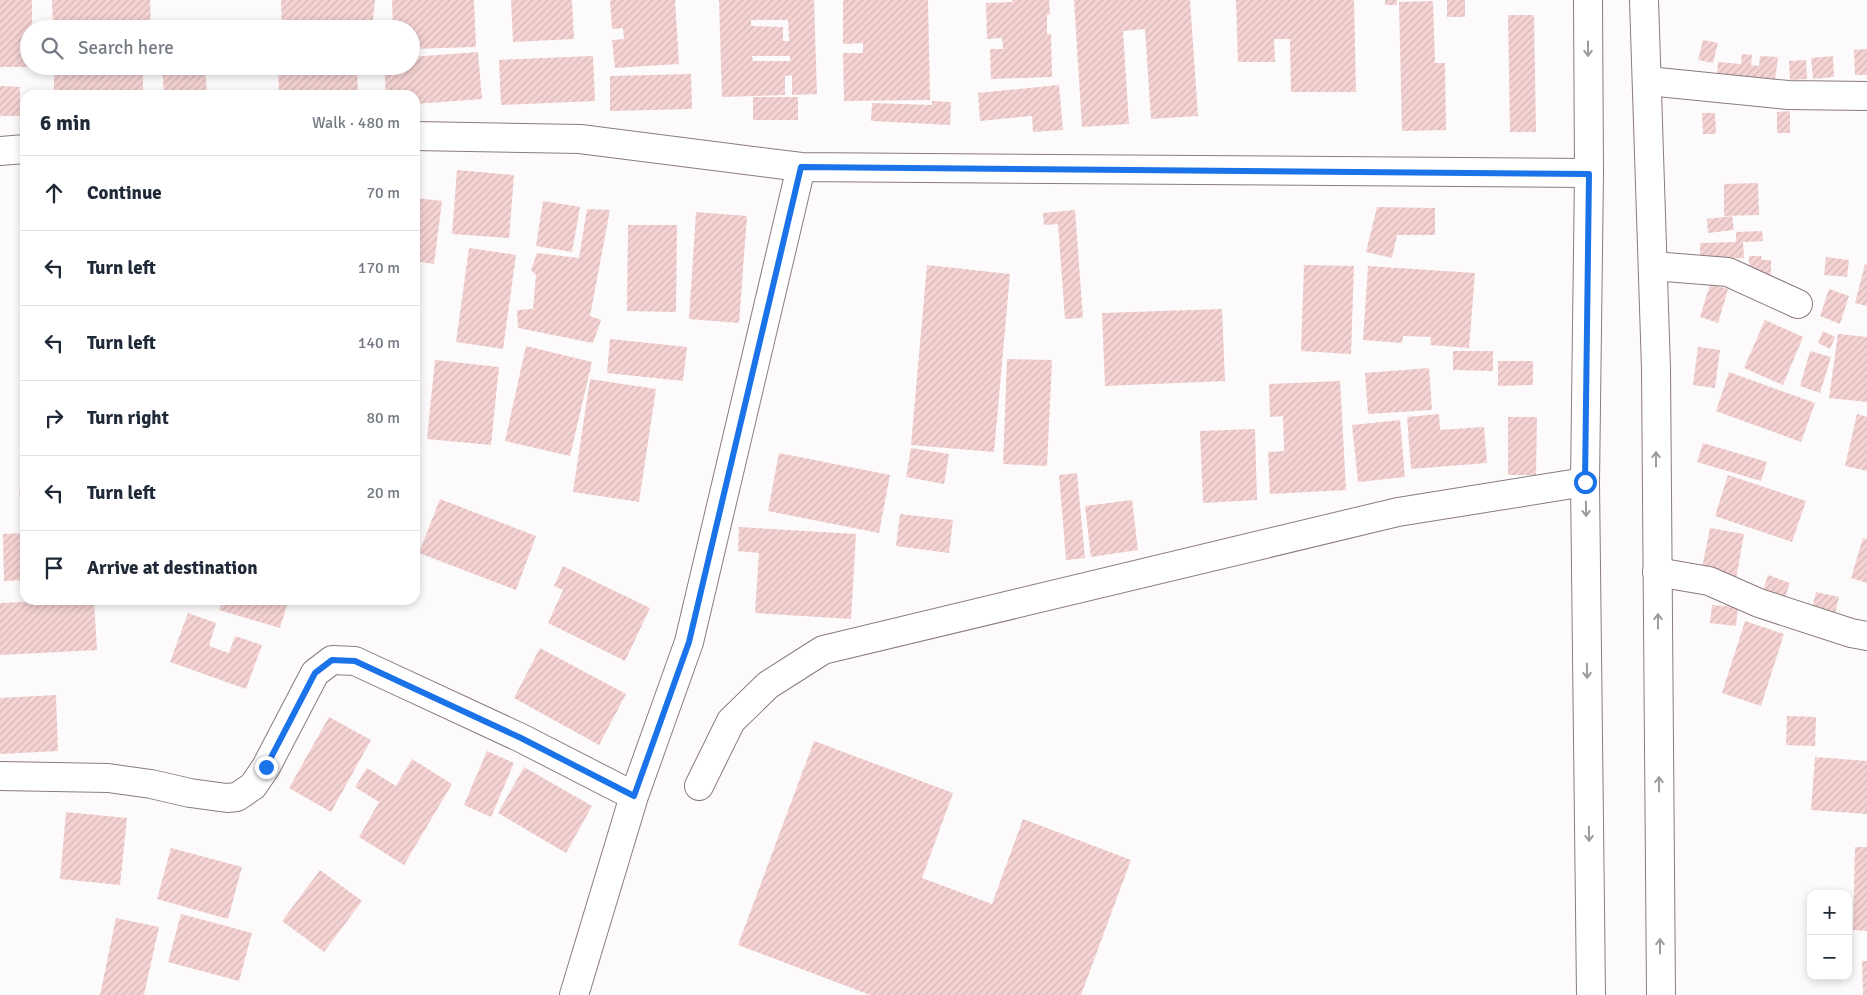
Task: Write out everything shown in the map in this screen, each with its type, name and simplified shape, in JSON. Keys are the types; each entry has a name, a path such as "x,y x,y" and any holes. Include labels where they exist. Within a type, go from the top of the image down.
{"street":[{"path":"1588,0 1589,174 1585,482 1591,995"},
{"path":"1644,0 1656,369 1660,995"},
{"path":"1648,81 1788,95 1867,96"},
{"path":"420,136 580,140 801,167 1589,174"},
{"path":"0,151 20,149"},
{"path":"574,995 634,796 689,642 801,167"},
{"path":"1652,266 1728,272 1798,304"},
{"path":"699,786 731,720 768,685 822,650 1398,512 1585,482"},
{"path":"1657,572 1709,581 1759,603 1851,633 1867,636"},
{"path":"0,776 108,778 151,784 190,793 227,798 237,797 253,786 266,767 315,673 332,660 355,661 521,738 634,796"}],"building":[{"path":"0,0 32,0 32,20 20,20 20,67 0,67"},
{"path":"52,0 150,0 151,20 53,20"},
{"path":"281,0 375,0 373,20 282,20"},
{"path":"392,0 474,0 476,47 420,49 420,20 393,20"},
{"path":"511,0 572,0 574,39 513,42"},
{"path":"610,0 675,0 679,64 615,68 612,40 624,39 623,28 612,29"},
{"path":"719,0 814,0 817,94 792,95 792,75 785,76 785,95 722,97","holes":["751,20 788,20 789,41 783,41 783,27 751,26","752,56 790,56 790,61 753,61"]},
{"path":"843,0 928,0 930,100 844,101 843,53 863,53 863,43 843,44"},
{"path":"1012,0 1049,0 1050,14 1047,15 1047,34 1051,34 1052,77 991,79 990,49 1003,49 1002,38 987,39 986,3 1013,2"},
{"path":"1074,0 1190,0 1198,116 1151,119 1145,29 1123,31 1129,124 1082,127"},
{"path":"1236,0 1354,0 1356,92 1291,92 1290,39 1274,39 1275,62 1238,62"},
{"path":"1385,0 1397,0 1397,5 1385,5"},
{"path":"1447,0 1465,0 1465,17 1447,17"},
{"path":"1433,1 1435,63 1445,63 1446,130 1402,131 1399,2"},
{"path":"1508,15 1534,15 1536,132 1510,132"},
{"path":"1703,40 1718,43 1713,63 1698,60"},
{"path":"1867,49 1867,75 1855,75 1854,50"},
{"path":"478,52 482,99 420,104 420,90 386,90 385,75 420,75 420,56"},
{"path":"1742,54 1752,55 1751,65 1759,66 1760,56 1778,57 1775,80 1717,75 1718,62 1741,64"},
{"path":"593,56 595,101 501,105 499,60"},
{"path":"1833,56 1834,77 1813,79 1811,58"},
{"path":"1806,60 1807,79 1790,80 1789,61"},
{"path":"691,74 692,109 610,111 610,76"},
{"path":"54,75 143,75 143,90 54,90"},
{"path":"163,75 206,75 207,90 164,90"},
{"path":"278,75 357,75 358,90 279,90"},
{"path":"1059,85 1063,130 1033,132 1032,116 980,121 978,93"},
{"path":"0,86 20,87 20,116 0,116"},
{"path":"753,97 798,97 798,120 753,120"},
{"path":"932,101 951,102 950,125 871,121 872,103 932,105"},
{"path":"1790,111 1790,133 1777,133 1777,112"},
{"path":"1702,113 1715,113 1716,134 1703,134"},
{"path":"457,170 514,175 509,238 452,234"},
{"path":"1758,183 1759,215 1724,216 1724,184"},
{"path":"420,199 442,201 434,264 420,262"},
{"path":"543,201 580,207 572,252 536,246"},
{"path":"1377,207 1435,208 1435,235 1397,235 1392,258 1366,252"},
{"path":"587,209 610,210 590,316 601,320 593,343 518,328 517,310 533,309 536,275 531,270 537,253 579,258"},
{"path":"1075,210 1083,318 1065,319 1058,224 1044,225 1043,213"},
{"path":"696,212 747,216 739,323 689,319"},
{"path":"1732,216 1734,230 1708,233 1707,219"},
{"path":"628,225 677,225 676,312 627,311"},
{"path":"1762,231 1763,241 1743,242 1744,258 1700,259 1700,243 1736,242 1736,232"},
{"path":"469,248 516,255 503,349 456,342"},
{"path":"1749,256 1761,256 1762,260 1771,260 1771,275 1749,275"},
{"path":"1826,257 1849,260 1847,277 1824,275"},
{"path":"1865,264 1867,265 1867,306 1855,303"},
{"path":"927,265 1010,274 994,452 911,445"},
{"path":"1304,265 1354,266 1351,354 1301,351"},
{"path":"1368,266 1475,273 1469,348 1430,345 1431,337 1403,336 1402,343 1363,340"},
{"path":"1710,284 1728,289 1718,323 1700,317"},
{"path":"1829,289 1849,296 1840,324 1820,316"},
{"path":"1222,309 1225,381 1105,386 1102,313"},
{"path":"1765,320 1803,337 1783,385 1744,368"},
{"path":"1823,331 1835,337 1830,349 1818,343"},
{"path":"1838,334 1867,337 1867,402 1829,398"},
{"path":"610,339 687,347 683,381 607,373"},
{"path":"526,346 592,362 570,456 505,441"},
{"path":"1698,347 1720,350 1715,388 1693,385"},
{"path":"1453,351 1493,351 1493,371 1453,370"},
{"path":"1810,351 1831,357 1820,393 1800,386"},
{"path":"1007,359 1052,360 1047,466 1003,464"},
{"path":"435,360 499,367 491,445 427,439"},
{"path":"1498,361 1533,361 1533,385 1498,386"},
{"path":"1429,368 1432,410 1368,414 1365,373"},
{"path":"1729,372 1815,403 1801,442 1716,411"},
{"path":"590,379 656,389 639,502 573,492"},
{"path":"1340,381 1346,490 1270,494 1268,452 1284,451 1283,416 1270,417 1269,384"},
{"path":"1439,414 1440,430 1484,427 1487,463 1411,469 1407,417"},
{"path":"1857,414 1867,417 1867,471 1845,466"},
{"path":"1508,417 1537,417 1536,475 1508,475"},
{"path":"1400,420 1405,477 1358,482 1352,425"},
{"path":"1255,429 1257,500 1203,503 1200,431"},
{"path":"1703,443 1767,462 1761,481 1697,462"},
{"path":"911,448 949,454 944,484 906,477"},
{"path":"779,453 890,475 879,533 768,511"},
{"path":"1077,473 1085,558 1066,560 1059,475"},
{"path":"1728,475 1806,501 1792,542 1715,516"},
{"path":"440,499 536,536 516,590 420,553"},
{"path":"1132,500 1138,550 1091,557 1085,506"},
{"path":"900,514 953,520 949,553 896,546"},
{"path":"739,527 856,534 851,619 755,613 759,553 738,551"},
{"path":"1710,528 1744,534 1736,579 1701,573"},
{"path":"20,533 20,580 4,581 3,534"},
{"path":"1863,538 1867,539 1867,583 1851,578"},
{"path":"563,566 650,608 625,661 548,623 563,590 554,586"},
{"path":"1768,575 1790,583 1785,598 1763,591"},
{"path":"1816,592 1839,597 1834,618 1811,613"},
{"path":"20,602 20,605 94,605 97,650 0,655 0,603"},
{"path":"220,605 287,605 280,628 219,610"},
{"path":"1712,605 1738,607 1736,626 1710,623"},
{"path":"188,613 216,623 209,646 229,653 235,636 262,645 246,689 170,662"},
{"path":"1745,621 1784,634 1761,706 1722,693"},
{"path":"540,648 626,694 599,745 514,698"},
{"path":"56,695 58,751 0,754 0,698"},
{"path":"1787,716 1816,717 1815,746 1786,745"},
{"path":"329,717 371,740 331,812 289,788"},
{"path":"814,741 953,793 922,878 992,904 1023,819 1131,860 1081,995 870,995 738,945"},
{"path":"487,751 514,763 491,817 464,805"},
{"path":"1815,757 1867,761 1867,814 1811,810"},
{"path":"412,759 452,784 404,865 359,837 379,802 355,787 367,768 396,786"},
{"path":"524,767 592,806 566,853 498,813"},
{"path":"66,812 127,818 120,885 60,879"},
{"path":"1855,847 1867,847 1867,931 1853,930"},
{"path":"171,848 242,867 228,919 157,899"},
{"path":"320,870 362,901 324,952 282,921"},
{"path":"181,914 252,933 239,981 168,962"},
{"path":"116,918 159,927 144,995 100,995"},
{"path":"1862,961 1867,961 1867,995 1863,995"}],"route":[{"path":"266,767 315,673 332,660 355,661 521,738 634,796 689,642 801,167 1589,174 1585,482"}]}
